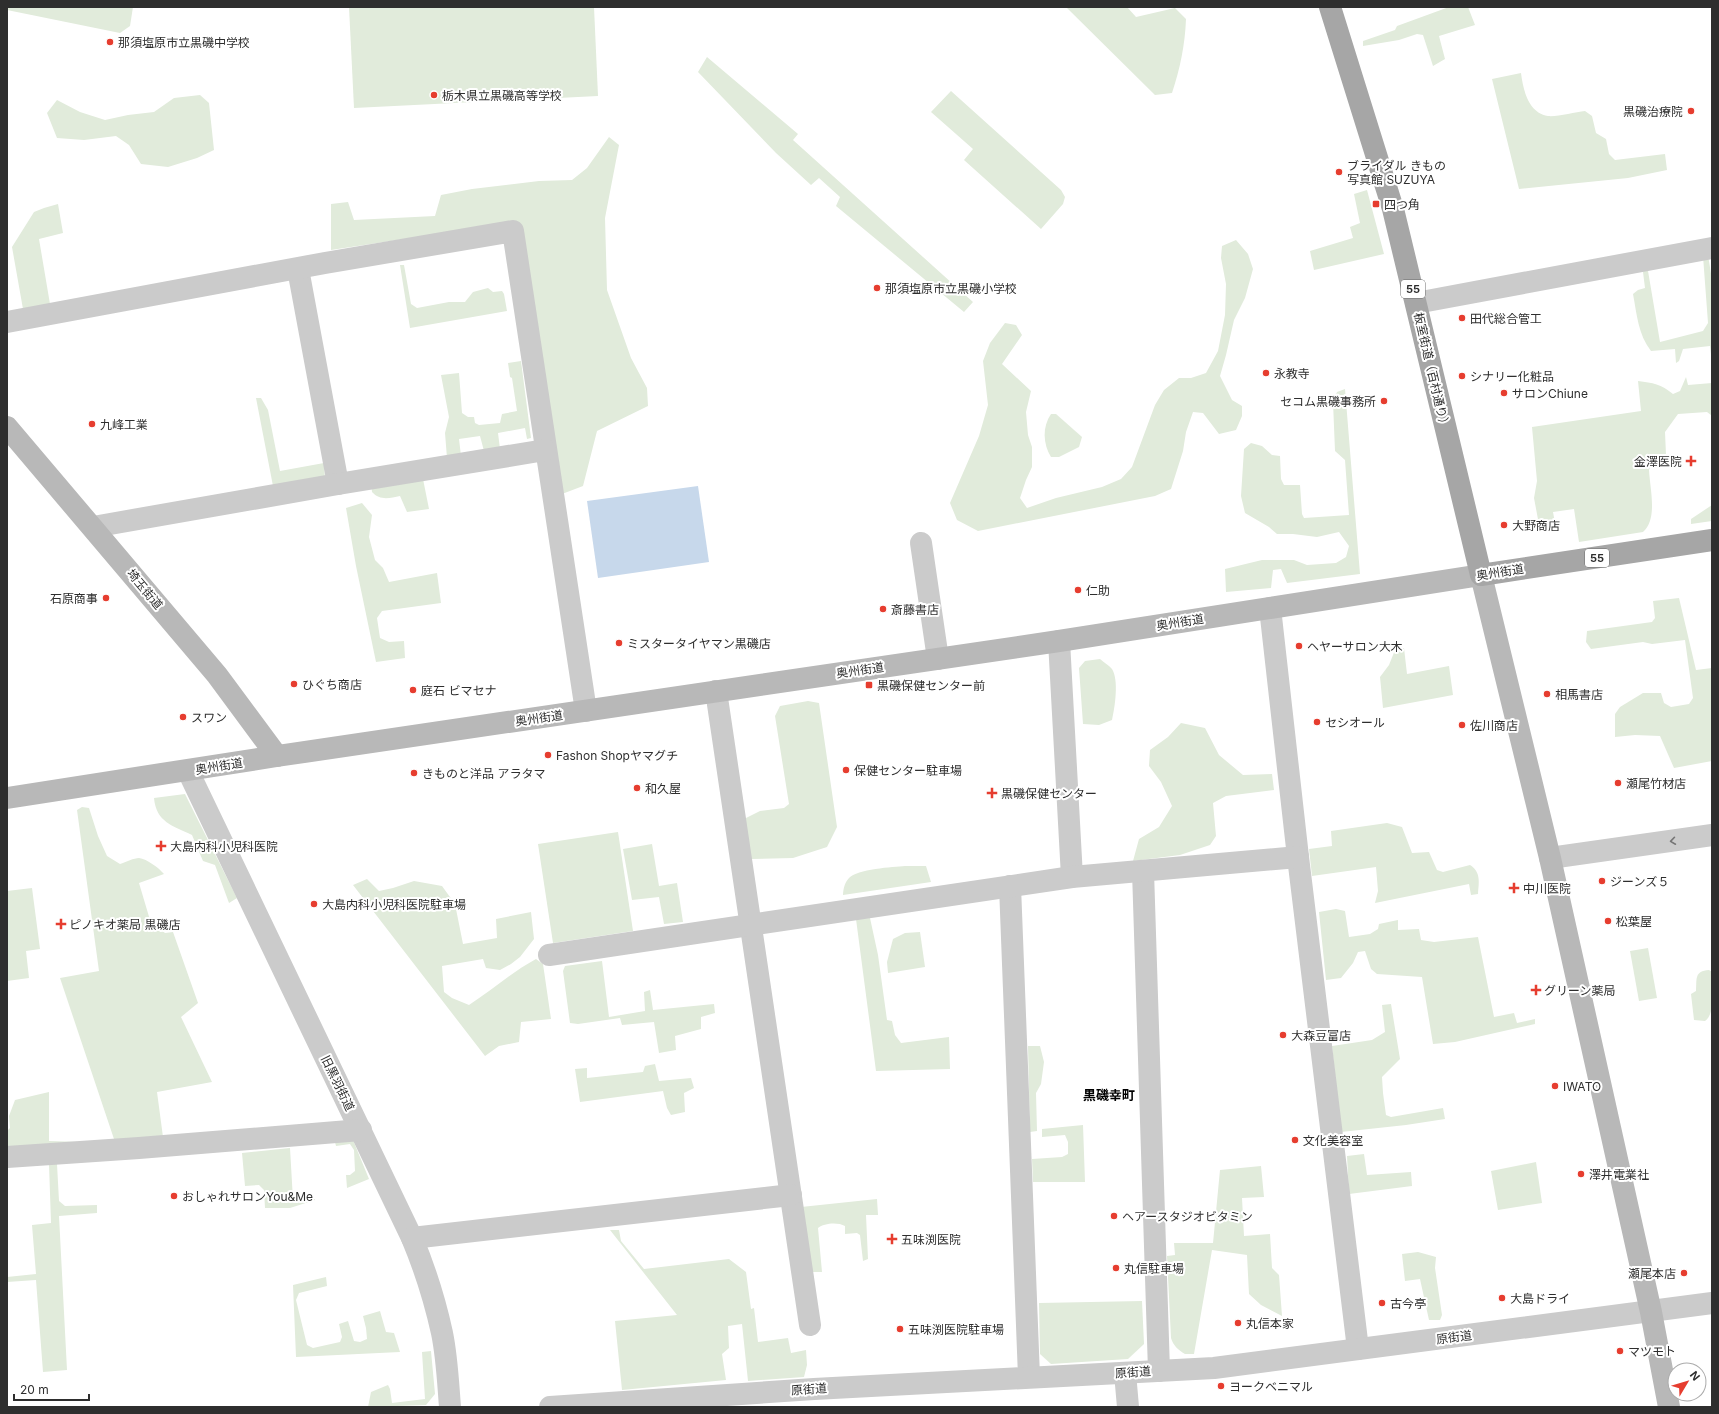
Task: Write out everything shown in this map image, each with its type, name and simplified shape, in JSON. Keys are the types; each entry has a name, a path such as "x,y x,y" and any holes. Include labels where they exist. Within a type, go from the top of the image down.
{"main road":[{"name":"板室街道（百村通り）","path":"1330,7 1393,209 1481,575"},
{"name":"埼玉街道","path":"7,427 217,675 276,756"},
{"name":"奥州街道","path":"7,798 188,771 276,756 1059,641 1712,540"},
{"path":"1481,575 1550,858 1651,1312 1669,1407"}],"street":[{"path":"7,322 514,231 586,711"},
{"path":"1416,303 1712,248"},
{"path":"298,269 338,484"},
{"path":"93,527 338,484 546,450"},
{"path":"922,543 938,659"},
{"path":"1270,608 1298,857 1358,1349"},
{"path":"1059,641 1072,877"},
{"path":"716,691 810,1325"},
{"name":"旧黒羽街道","path":"188,771 412,1238 425,1271 442,1333 447,1364 450,1407"},
{"path":"1550,858 1712,835"},
{"path":"549,955 1072,877 1298,857"},
{"path":"1143,871 1159,1371"},
{"path":"1010,886 1029,1377"},
{"path":"7,1157 361,1130"},
{"path":"412,1238 791,1195"},
{"name":"原街道","path":"550,1407 815,1398 1029,1377 1214,1368 1712,1303"},
{"path":"1125,1373 1128,1407"}],"green space":[{"path":"7,7 133,7 130,26 120,33 7,10"},
{"path":"349,7 594,7 598,96 354,108"},
{"path":"1066,7 1127,7 1136,17 1175,8 1186,19 1182,57 1172,93 1155,95"},
{"path":"1449,7 1468,7 1475,25 1439,36 1445,59 1433,66 1423,35 1417,34 1399,40 1363,46 1363,41 1395,30 1397,26"},
{"path":"707,57 798,134 793,140 973,302 964,312 836,206 840,197 819,178 811,185 776,153 698,72"},
{"path":"1521,73 1525,93 1531,105 1541,114 1552,116 1585,111 1592,116 1596,133 1606,139 1609,154 1615,160 1665,154 1667,170 1628,178 1519,189 1492,79"},
{"path":"951,91 1061,190 1065,197 1063,204 1041,229 964,160 973,149 931,112"},
{"path":"200,95 209,103 214,150 197,158 168,167 141,164 129,145 116,136 84,140 57,138 47,113 57,100 80,112 105,120 128,115 154,112 174,98"},
{"path":"609,137 619,145 605,218 607,290 631,358 647,388 648,406 597,431 583,486 562,494 516,222 331,250 331,204 348,202 354,220 435,216 441,195 472,189 539,181 572,180 587,168"},
{"path":"1367,190 1384,254 1314,270 1310,251 1353,238 1350,227 1360,223 1354,194"},
{"path":"58,204 63,233 39,239 50,304 23,309 12,247 34,212"},
{"path":"1236,240 1248,254 1253,269 1245,298 1234,320 1220,376 1232,400 1242,406 1242,416 1236,430 1219,434 1203,413 1193,412 1186,432 1183,451 1171,489 1155,496 978,531 957,520 950,503 979,436 988,405 983,361 990,343 1005,323 1016,325 1022,335 1002,364 1031,391 1026,412 1028,435 1032,447 1032,467 1020,498 1027,508 1056,498 1102,487 1121,479 1132,467 1155,405 1164,390 1179,378 1191,378 1206,373 1218,351 1225,315 1226,284 1221,258 1222,246"},
{"path":"1708,255 1712,280 1712,363 1710,346 1683,349 1679,361 1676,363 1675,349 1651,351 1647,345 1643,338 1639,324 1633,294 1638,290 1645,288 1642,264 1647,265 1660,342 1703,331 1708,323 1703,256"},
{"path":"400,265 404,265 411,304 417,308 449,302 465,302 473,292 488,288 493,292 502,291 504,294 507,311 410,328"},
{"path":"521,361 531,438 527,439 525,428 498,433 500,449 484,451 480,436 459,439 461,456 447,458 445,433 449,417 441,375 459,373 462,413 468,417 474,417 475,423 479,425 500,423 502,414 517,411 508,363"},
{"path":"1686,377 1688,385 1712,383 1712,426 1711,415 1707,412 1678,414 1665,432 1666,455 1651,465 1649,470 1652,512 1648,526 1643,532 1579,542 1574,509 1553,512 1555,523 1544,530 1540,530 1534,498 1537,481 1532,427 1641,411 1638,381 1657,384 1673,394 1680,391"},
{"path":"1345,389 1360,574 1287,583 1281,569 1273,570 1271,588 1226,592 1225,569 1262,560 1294,560 1307,565 1336,563 1346,557 1349,546 1339,532 1317,537 1277,534 1269,527 1245,513 1241,496 1244,449 1251,443 1262,446 1272,455 1280,456 1281,479 1284,485 1300,485 1302,514 1304,518 1349,515 1345,460 1335,451 1333,402 1337,392"},
{"path":"256,398 261,398 268,410 280,471 324,463 325,479 273,486"},
{"path":"1051,414 1056,414 1082,437 1079,447 1059,457 1051,457 1046,447 1045,430"},
{"path":"422,474 429,509 407,512 400,496 382,498 378,497 372,492 371,482"},
{"path":"362,503 372,515 369,537 375,560 383,568 389,582 437,573 441,603 382,611 377,618 380,638 389,642 404,641 405,658 376,662 356,566 346,508"},
{"path":"1712,505 1712,521 1691,524 1691,519"},
{"path":"1679,598 1696,670 1712,668 1712,761 1674,768 1660,736 1635,735 1615,737 1615,714 1620,707 1643,693 1661,693 1664,703 1671,707 1689,704 1693,698 1685,640 1652,644 1643,642 1591,649 1586,642 1587,631 1652,622 1655,618 1653,601"},
{"path":"1404,648 1407,674 1449,666 1453,695 1383,708 1380,677 1389,665 1395,650"},
{"path":"1100,659 1112,669 1114,674 1116,687 1112,720 1099,725 1083,724 1079,668 1085,661"},
{"path":"808,701 819,703 837,827 827,847 793,858 751,859 744,819 760,811 784,808 789,804 775,716 780,706"},
{"path":"1181,723 1205,728 1219,755 1243,775 1272,774 1274,790 1226,796 1213,803 1216,836 1210,845 1180,855 1133,861 1139,839 1159,827 1172,806 1161,782 1149,766 1150,750 1168,737"},
{"path":"185,794 237,898 229,903 215,865 203,861 192,835 172,826 162,818 155,806 154,798"},
{"path":"82,807 89,808 98,836 107,856 120,864 139,858 146,860 164,874 139,883 150,920 165,933 173,932 198,1003 181,1017 212,1082 157,1092 163,1137 115,1142 60,978 99,971 77,810"},
{"path":"1387,823 1402,827 1412,853 1429,852 1437,870 1443,872 1470,865 1474,868 1478,874 1478,894 1471,895 1469,884 1375,903 1378,891 1376,867 1312,876 1309,849 1332,846 1331,831"},
{"path":"618,832 633,931 553,943 538,844"},
{"path":"652,844 659,886 677,883 683,922 664,924 659,897 632,900 623,849"},
{"path":"905,866 926,866 931,882 843,895 846,882 849,878 859,872"},
{"path":"367,879 379,891 414,881 442,886 455,904 463,944 497,938 496,919 531,912 534,939 520,957 500,970 486,968 483,959 442,966 444,992 452,998 469,1005 536,959 543,964 551,1019 521,1022 519,1042 499,1046 485,1056 353,885"},
{"path":"32,888 40,949 26,951 29,978 7,981 7,891"},
{"path":"1336,909 1345,911 1349,937 1370,934 1378,929 1379,924 1398,920 1398,930 1419,929 1421,940 1434,942 1478,937 1494,1017 1514,1013 1517,1023 1535,1019 1535,1024 1455,1042 1433,1044 1422,977 1377,974 1371,969 1365,951 1358,952 1353,963 1341,978 1326,980 1319,912"},
{"path":"870,918 878,955 887,1020 892,1021 895,1035 901,1043 949,1037 950,1069 876,1071 856,919"},
{"path":"920,932 925,967 888,973 887,962 893,939 905,933"},
{"path":"1648,948 1657,998 1639,1001 1630,951"},
{"path":"602,961 609,1017 645,1011 644,992 650,990 653,1010 714,1004 715,1013 701,1017 701,1029 675,1036 676,1050 659,1053 654,1022 622,1025 620,1018 578,1024 570,1023 563,971 565,966"},
{"path":"1709,970 1712,972 1713,999 1711,1012 1705,1021 1694,1020 1691,994 1696,991 1697,976 1701,972"},
{"path":"1391,1004 1400,1059 1382,1077 1386,1115 1391,1117 1443,1108 1445,1119 1341,1132 1332,1046 1372,1040 1385,1032 1382,1005"},
{"path":"1028,1046 1040,1046 1044,1062 1041,1084 1036,1093 1037,1131 1030,1132"},
{"path":"655,1064 659,1081 691,1078 694,1088 684,1093 685,1112 671,1115 667,1108 663,1091 580,1102 575,1069 587,1068 587,1078 643,1072 645,1066"},
{"path":"49,1092 49,1141 83,1142 7,1147 7,1131 10,1128 9,1116 15,1100"},
{"path":"1083,1125 1085,1182 1033,1182 1032,1159 1062,1157 1068,1154 1068,1142 1065,1135 1042,1137 1042,1129"},
{"path":"353,1140 369,1179 347,1188 346,1175 350,1175 355,1171 354,1150 350,1144 336,1146 335,1142"},
{"path":"290,1148 293,1200 315,1200 290,1208 265,1208 264,1190 259,1185 245,1186 242,1153"},
{"path":"1364,1154 1367,1175 1411,1172 1412,1186 1349,1194 1347,1156"},
{"path":"1536,1162 1542,1203 1498,1210 1491,1171"},
{"path":"49,1164 57,1164 59,1201 65,1206 97,1205 97,1213 59,1216 67,1370 43,1372 36,1280 7,1282 7,1277 36,1274 32,1225 51,1223"},
{"path":"1261,1166 1264,1197 1242,1198 1244,1236 1270,1234 1272,1268 1279,1275 1282,1316 1261,1305 1249,1294 1247,1255 1212,1250 1194,1354 1185,1354 1176,1347 1171,1338 1167,1256 1175,1255 1174,1243 1213,1243 1220,1170"},
{"path":"877,1199 878,1215 866,1215 868,1259 863,1261 860,1235 857,1233 845,1234 845,1226 842,1225 827,1224 818,1228 822,1272 810,1272 801,1207"},
{"path":"610,1230 619,1230 621,1241 644,1269 729,1259 746,1272 751,1309 754,1308 758,1342 788,1338 791,1353 806,1350 807,1365 804,1377 748,1381 742,1324 728,1326 729,1348 722,1354 726,1380 622,1390 615,1321 677,1315"},
{"path":"1418,1252 1436,1257 1435,1268 1442,1315 1440,1320 1429,1320 1420,1279 1405,1281 1402,1254"},
{"path":"326,1277 327,1286 299,1293 296,1300 307,1345 313,1348 340,1342 342,1337 339,1324 348,1321 354,1341 360,1342 367,1339 363,1316 380,1311 386,1332 394,1333 400,1352 296,1357 293,1285"},
{"path":"1142,1301 1144,1344 1128,1359 1051,1364 1040,1354 1039,1303"},
{"path":"431,1351 435,1394 426,1405 368,1407 371,1392 388,1385 392,1403 425,1399 422,1352"}],"water":[{"path":"698,486 709,562 598,578 587,501"}],"place":[{"name":"那須塩原市立黒磯中学校","path":"110,42"},
{"name":"栃木県立黒磯高等学校","path":"434,95"},
{"name":"黒磯治療院","path":"1691,111"},
{"name":"ブライダル きもの 写真館 SUZUYA","path":"1339,172"},
{"name":"四つ角","path":"1376,204"},
{"name":"那須塩原市立黒磯小学校","path":"877,288"},
{"name":"田代総合管工","path":"1462,318"},
{"name":"永教寺","path":"1266,373"},
{"name":"シナリー化粧品","path":"1462,376"},
{"name":"サロンChiune","path":"1504,393"},
{"name":"セコム黒磯事務所","path":"1384,401"},
{"name":"九峰工業","path":"92,424"},
{"name":"金澤医院","path":"1691,461"},
{"name":"大野商店","path":"1504,525"},
{"name":"仁助","path":"1078,590"},
{"name":"石原商事","path":"106,598"},
{"name":"斎藤書店","path":"883,609"},
{"name":"ミスタータイヤマン黒磯店","path":"619,643"},
{"name":"ヘヤーサロン大木","path":"1299,646"},
{"name":"ひぐち商店","path":"294,684"},
{"name":"黒磯保健センター前","path":"869,685"},
{"name":"庭石 ビマセナ","path":"413,690"},
{"name":"相馬書店","path":"1547,694"},
{"name":"スワン","path":"183,717"},
{"name":"セシオール","path":"1317,722"},
{"name":"佐川商店","path":"1462,725"},
{"name":"Fashon Shopヤマグチ","path":"548,755"},
{"name":"保健センター駐車場","path":"846,770"},
{"name":"きものと洋品 アラタマ","path":"414,773"},
{"name":"瀬尾竹材店","path":"1618,783"},
{"name":"和久屋","path":"637,788"},
{"name":"黒磯保健センター","path":"992,793"},
{"name":"大島内科小児科医院","path":"161,846"},
{"name":"ジーンズ５","path":"1602,881"},
{"name":"中川医院","path":"1514,888"},
{"name":"大島内科小児科医院駐車場","path":"314,904"},
{"name":"松葉屋","path":"1608,921"},
{"name":"ピノキオ薬局 黒磯店","path":"61,924"},
{"name":"グリーン薬局","path":"1536,990"},
{"name":"大森豆富店","path":"1283,1035"},
{"name":"IWATO","path":"1555,1086"},
{"name":"文化美容室","path":"1295,1140"},
{"name":"澤井電業社","path":"1581,1174"},
{"name":"おしゃれサロンYou&Me","path":"174,1196"},
{"name":"ヘアースタジオビタミン","path":"1114,1216"},
{"name":"五味渕医院","path":"892,1239"},
{"name":"丸信駐車場","path":"1116,1268"},
{"name":"瀬尾本店","path":"1684,1273"},
{"name":"大島ドライ","path":"1502,1298"},
{"name":"古今亭","path":"1382,1303"},
{"name":"丸信本家","path":"1238,1323"},
{"name":"五味渕医院駐車場","path":"900,1329"},
{"name":"マツモト","path":"1620,1351"},
{"name":"ヨークベニマル","path":"1221,1386"}],"district":[{"name":"黒磯幸町","path":"1109,1095"}]}
